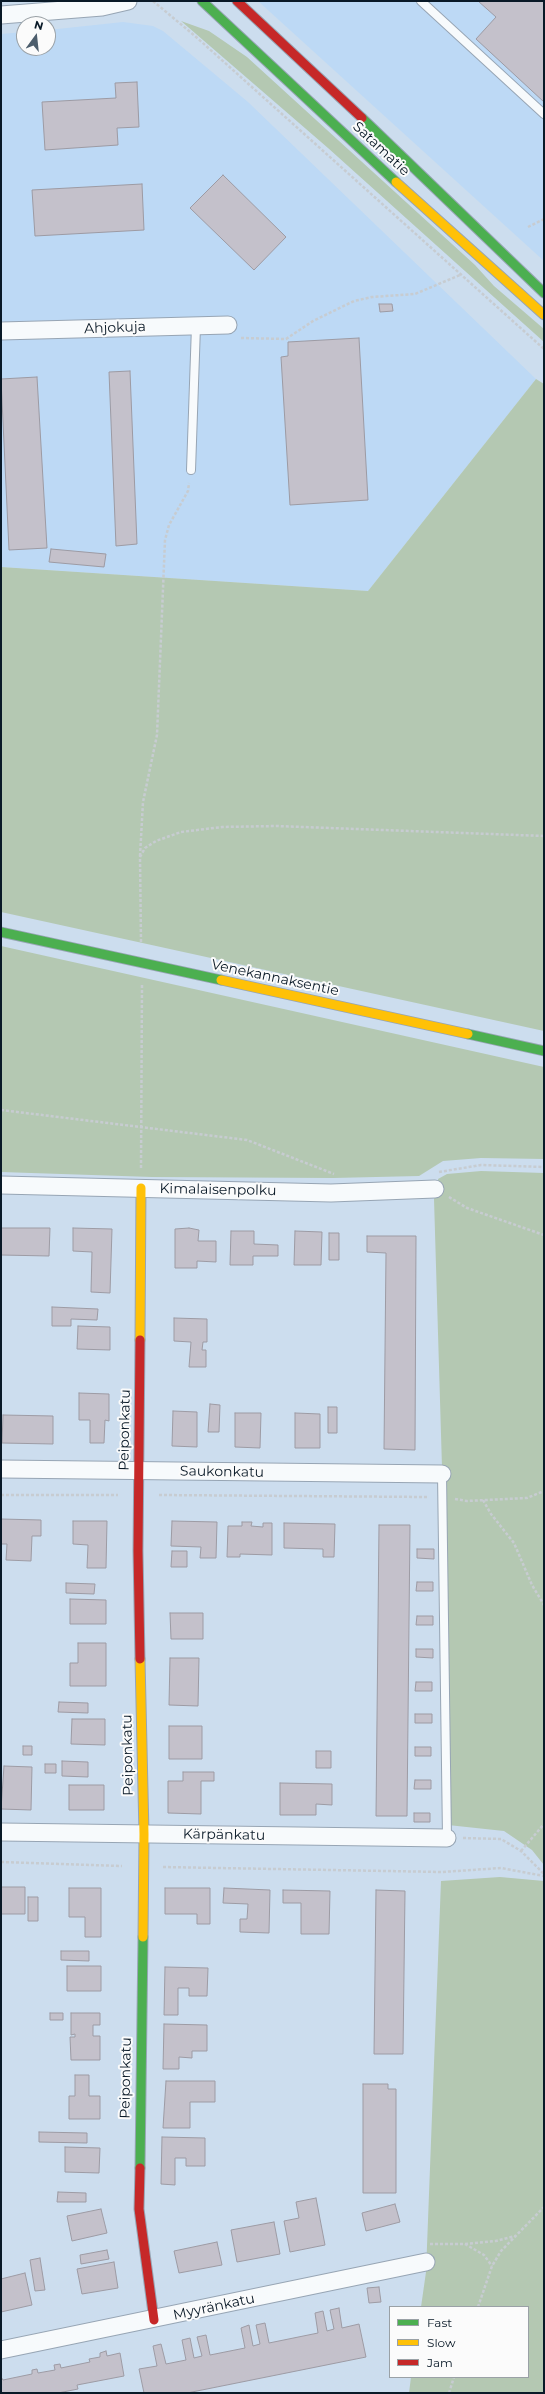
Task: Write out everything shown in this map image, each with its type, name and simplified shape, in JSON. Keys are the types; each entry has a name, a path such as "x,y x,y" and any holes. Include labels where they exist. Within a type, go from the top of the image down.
{"street":[{"path":"1,15 102,7 128,1"},
{"name":"Satamatie","path":"202,1 419,204 544,315"},
{"name":"Satamatie","path":"236,1 490,239 544,293"},
{"name":"Ahjokuja","path":"1,331 228,324"},
{"name":"Venekannaksentie","path":"1,932 544,1051"},
{"name":"Kimalaisenpolku","path":"1,1185 331,1193 435,1189"},
{"name":"Peiponkatu","path":"141,1188 138,1495 144,1834 139,2209 154,2320"},
{"name":"Saukonkatu","path":"1,1469 442,1474"},
{"name":"Kärpänkatu","path":"1,1832 447,1838"},
{"name":"Myyränkatu","path":"1,2350 154,2320 426,2262"}],"lane":[{"path":"421,1 544,114"},
{"path":"191,470 196,326"},
{"path":"442,1474 447,1838"}],"path":[{"path":"152,1 201,41 544,349"},
{"path":"528,227 544,219"},
{"path":"228,324 238,338 286,339 313,321 354,301 372,297 415,294 460,275"},
{"path":"141,1188 142,964 140,857 143,802 157,735 165,540 169,525 188,491 191,470"},
{"path":"140,857 145,848 156,840 181,832 222,827 276,826 544,836"},
{"path":"1,1110 246,1140 335,1174"},
{"path":"544,1167 481,1165 443,1169 432,1176 435,1189 467,1208 544,1235"},
{"path":"449,1498 483,1500 527,1498 544,1491"},
{"path":"1,1495 435,1498"},
{"path":"483,1500 491,1514 514,1543 532,1585 544,1605"},
{"path":"521,1851 544,1824"},
{"path":"447,1838 501,1839 521,1851 544,1875"},
{"path":"1,1862 442,1872 501,1868 544,1875"},
{"path":"478,2306 492,2266 501,2251 544,2207"},
{"path":"426,2244 465,2244 496,2241 515,2236"},
{"path":"465,2244 484,2254 492,2266"},
{"path":"449,2393 454,2378"}],"shaded area":[{"path":"258,1 544,1 544,261"},
{"path":"123,22 153,26 163,31 248,102 536,379 368,591 1,567 1,34 16,33 16,56 56,56 56,29"}],"green space":[{"path":"181,21 209,31 247,57 475,265 494,286 544,329 544,342 328,148"},
{"path":"536,379 544,384 544,1031 1,912 1,567 368,591"},
{"path":"1,946 544,1067 544,1159 481,1158 443,1161 419,1176 333,1178 152,1177 1,1172"},
{"path":"481,1171 544,1173 544,1865 532,1850 504,1831 448,1825 443,1501 434,1199 439,1189 438,1179 447,1174"},
{"path":"500,1877 544,1881 544,2393 409,2393 411,2378 529,2378 529,2306 421,2306 426,2272 441,1881"}],"building":[{"path":"478,1 544,1 544,102 476,39 496,17"},
{"path":"137,82 139,127 117,128 118,145 45,150 42,102 116,98 115,83"},
{"path":"223,175 286,237 254,270 190,208"},
{"path":"142,184 144,230 35,236 32,190"},
{"path":"379,304 392,304 393,311 380,312"},
{"path":"359,338 368,500 290,505 281,357 288,356 288,342"},
{"path":"130,371 137,544 116,546 109,372"},
{"path":"37,377 47,548 9,550 1,379"},
{"path":"51,549 106,554 104,567 49,562"},
{"path":"1,1228 50,1228 49,1256 1,1255"},
{"path":"73,1228 112,1229 110,1293 91,1292 92,1252 73,1251"},
{"path":"189,1228 199,1230 198,1241 216,1241 216,1262 197,1261 197,1268 175,1268 175,1229"},
{"path":"231,1231 254,1231 254,1244 278,1245 278,1256 253,1256 253,1265 230,1265"},
{"path":"295,1231 322,1232 321,1265 294,1265"},
{"path":"329,1233 339,1233 339,1260 329,1260"},
{"path":"367,1236 416,1236 415,1450 384,1449 386,1253 367,1252"},
{"path":"52,1307 98,1309 97,1320 71,1319 71,1326 52,1326"},
{"path":"174,1318 207,1319 207,1342 203,1342 202,1350 206,1350 206,1367 189,1367 191,1342 174,1341"},
{"path":"78,1326 110,1327 110,1350 77,1349"},
{"path":"79,1393 109,1394 109,1421 105,1420 104,1443 90,1443 90,1420 79,1420"},
{"path":"210,1404 220,1405 219,1432 208,1432"},
{"path":"328,1407 337,1407 337,1433 328,1433"},
{"path":"173,1411 197,1412 197,1447 172,1446"},
{"path":"235,1413 261,1413 260,1448 235,1447"},
{"path":"295,1413 320,1414 320,1448 295,1448"},
{"path":"3,1415 53,1416 53,1444 2,1443"},
{"path":"1,1519 41,1520 41,1536 32,1536 31,1561 6,1560 7,1544 1,1544"},
{"path":"73,1521 107,1521 106,1568 87,1568 88,1545 73,1544"},
{"path":"172,1521 217,1522 216,1558 200,1558 201,1547 171,1546"},
{"path":"242,1522 252,1522 251,1526 263,1527 263,1523 272,1523 272,1555 240,1554 240,1557 227,1557 228,1526 242,1526"},
{"path":"284,1523 335,1524 334,1557 323,1557 323,1549 284,1548"},
{"path":"379,1525 410,1525 407,1816 376,1816"},
{"path":"417,1549 434,1549 434,1559 417,1558"},
{"path":"172,1551 187,1551 187,1567 171,1567"},
{"path":"417,1582 433,1582 433,1591 416,1591"},
{"path":"66,1583 95,1584 94,1594 66,1593"},
{"path":"70,1599 106,1600 106,1624 70,1624"},
{"path":"170,1613 203,1613 203,1639 171,1639"},
{"path":"417,1616 433,1616 433,1625 416,1625"},
{"path":"78,1643 106,1643 106,1686 70,1686 70,1663 78,1663"},
{"path":"416,1649 433,1649 433,1658 416,1657"},
{"path":"170,1658 199,1658 198,1706 169,1705"},
{"path":"416,1682 432,1682 432,1691 415,1691"},
{"path":"59,1702 88,1703 88,1713 58,1712"},
{"path":"415,1714 432,1714 432,1723 415,1723"},
{"path":"72,1719 105,1719 105,1745 71,1744"},
{"path":"169,1726 202,1726 202,1759 169,1759"},
{"path":"23,1746 32,1746 32,1755 23,1755"},
{"path":"415,1747 431,1747 431,1756 415,1756"},
{"path":"316,1751 331,1751 331,1768 316,1768"},
{"path":"62,1761 88,1762 88,1777 62,1776"},
{"path":"45,1764 56,1764 56,1773 45,1773"},
{"path":"4,1766 32,1767 31,1810 1,1809"},
{"path":"183,1772 214,1772 214,1781 201,1781 201,1814 168,1813 168,1781 183,1781"},
{"path":"415,1780 431,1780 431,1789 414,1789"},
{"path":"280,1783 332,1784 332,1805 316,1804 316,1815 280,1815"},
{"path":"69,1785 104,1785 104,1810 69,1810"},
{"path":"414,1813 430,1813 430,1822 414,1822"},
{"path":"1,1887 25,1887 25,1914 1,1914"},
{"path":"69,1888 101,1888 101,1937 85,1937 85,1917 69,1917"},
{"path":"165,1888 210,1888 210,1924 197,1924 197,1914 165,1914"},
{"path":"224,1888 270,1890 269,1933 240,1932 240,1919 247,1919 248,1904 223,1903"},
{"path":"283,1890 330,1891 329,1934 301,1934 301,1903 283,1903"},
{"path":"376,1890 405,1891 403,2054 374,2054"},
{"path":"28,1897 38,1897 38,1921 28,1921"},
{"path":"61,1951 89,1951 89,1961 61,1960"},
{"path":"67,1966 101,1966 101,1991 67,1991"},
{"path":"165,1967 208,1968 207,1996 189,1996 189,1988 178,1988 178,2015 164,2015"},
{"path":"50,2013 63,2013 63,2020 50,2020"},
{"path":"71,2013 100,2013 100,2025 93,2025 93,2036 100,2036 100,2060 71,2060 70,2037 75,2037 75,2034 71,2035"},
{"path":"164,2024 207,2025 207,2051 192,2051 192,2058 179,2057 179,2069 163,2069"},
{"path":"75,2075 89,2075 89,2096 100,2096 100,2119 69,2119 69,2096 75,2096"},
{"path":"166,2081 215,2081 215,2102 190,2102 190,2128 163,2128"},
{"path":"363,2084 388,2084 388,2089 396,2089 396,2193 363,2193"},
{"path":"39,2132 87,2133 87,2143 39,2142"},
{"path":"162,2137 205,2138 205,2166 186,2166 186,2158 175,2158 175,2185 161,2184"},
{"path":"65,2147 100,2148 99,2173 65,2172"},
{"path":"58,2192 86,2193 86,2202 57,2202"},
{"path":"316,2198 325,2245 290,2252 284,2221 299,2218 296,2202"},
{"path":"395,2204 400,2222 366,2231 362,2213"},
{"path":"101,2209 107,2233 72,2241 67,2216"},
{"path":"274,2222 280,2254 237,2262 231,2230"},
{"path":"217,2242 222,2265 179,2273 174,2251"},
{"path":"107,2250 109,2259 81,2264 80,2255"},
{"path":"40,2258 45,2290 35,2291 30,2260"},
{"path":"114,2262 118,2288 82,2294 77,2269"},
{"path":"25,2273 32,2305 1,2312 1,2279"},
{"path":"379,2287 381,2302 369,2303 367,2288"},
{"path":"339,2308 342,2328 359,2324 366,2357 187,2393 144,2393 139,2369 157,2366 153,2346 161,2344 166,2364 186,2360 182,2340 190,2338 194,2358 202,2356 197,2337 206,2335 210,2355 245,2348 241,2328 249,2325 253,2346 260,2344 256,2325 265,2323 269,2343 318,2333 315,2313 323,2311 327,2331 334,2329 330,2310"},
{"path":"106,2351 107,2356 120,2353 124,2376 77,2385 78,2389 58,2393 1,2393 1,2377 3,2380 32,2374 32,2370 37,2369 38,2373 55,2370 54,2365 60,2364 61,2368 90,2362 89,2359 100,2357 100,2353"}],"traffic: fast":[{"path":"202,1 396,182"},
{"path":"362,118 544,293"},
{"path":"1,932 221,980"},
{"path":"468,1034 544,1051"},
{"path":"140,2168 143,1937"}],"traffic: slow":[{"path":"396,182 544,315"},
{"path":"221,980 468,1034"},
{"path":"140,1340 141,1188"},
{"path":"140,1659 144,1834 143,1937"}],"traffic: jam":[{"path":"237,1 362,118"},
{"path":"140,1340 138,1551 140,1659"},
{"path":"140,2168 139,2209 154,2320"}]}
